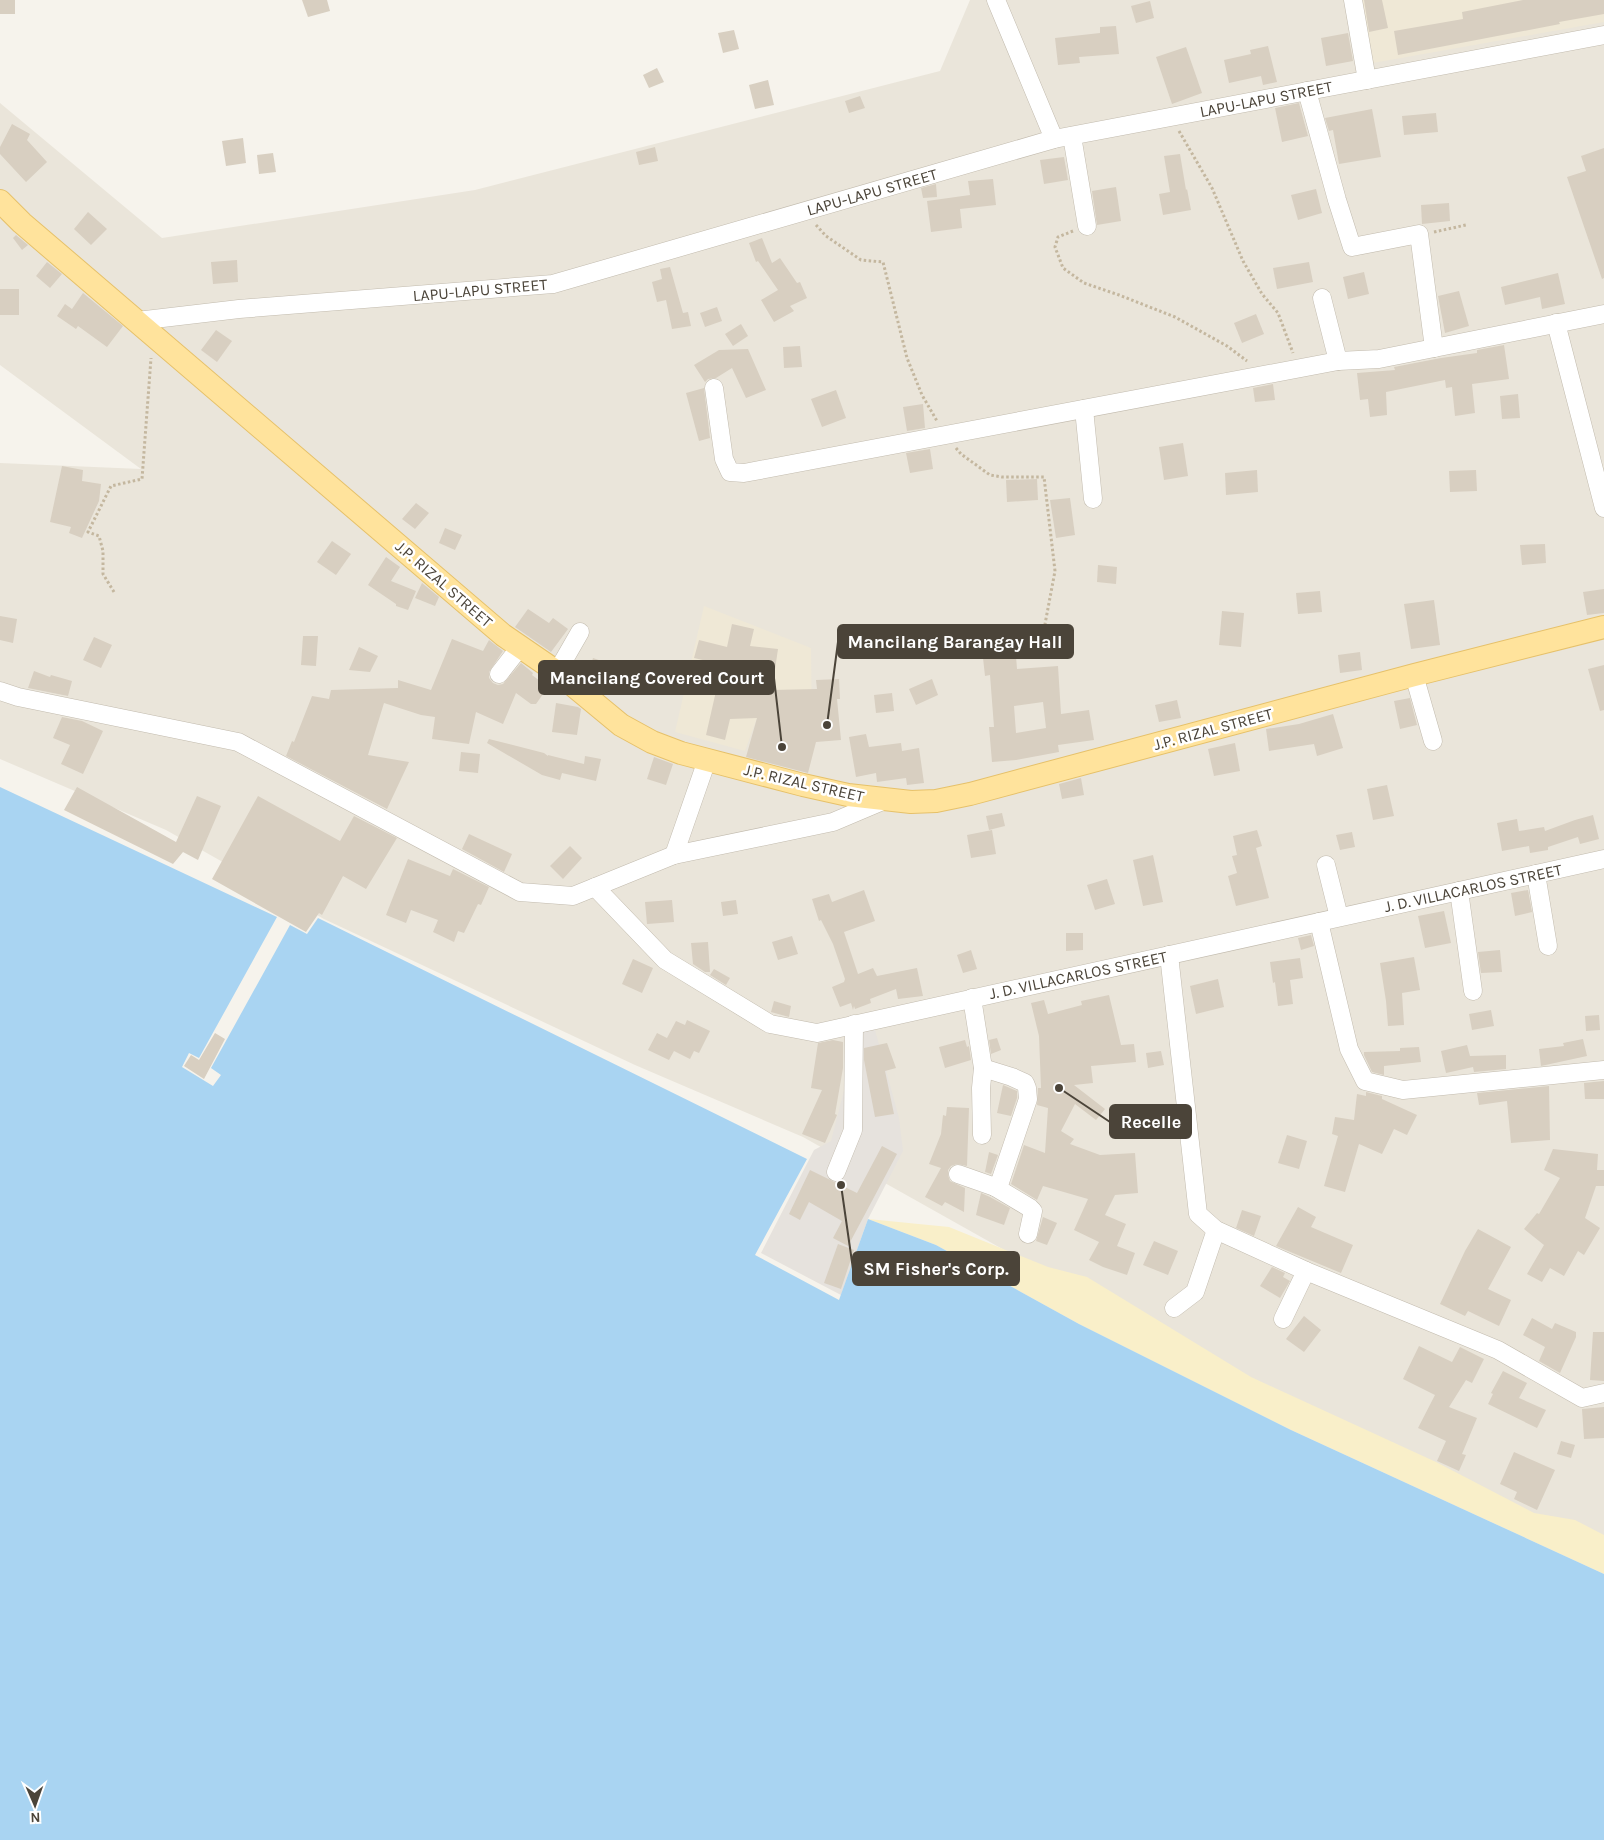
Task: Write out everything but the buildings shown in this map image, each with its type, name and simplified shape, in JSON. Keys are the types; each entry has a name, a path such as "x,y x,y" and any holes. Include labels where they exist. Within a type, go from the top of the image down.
{"main road":[{"name":"J.P. RIZAL STREET","path":"0,201 22,223 488,623 520,648 557,672 621,725 652,742 707,760 821,789 885,800 936,801 970,794 1414,675 1604,627"}],"street":[{"path":"996,0 1054,139"},
{"path":"1353,0 1367,80"},
{"name":"LAPU-LAPU STREET","path":"145,328 239,309 553,284 1054,139 1604,35"},
{"path":"1307,91 1352,247 1419,234 1434,348"},
{"path":"1072,136 1087,226"},
{"path":"1322,298 1338,361"},
{"path":"714,388 724,459 730,472 744,473 1298,368 1338,361 1379,359 1604,314"},
{"path":"1556,324 1604,508"},
{"path":"1084,409 1092,500"},
{"path":"557,672 580,632"},
{"path":"499,674 520,648"},
{"path":"1414,675 1433,741"},
{"path":"0,692 238,742 520,892 573,896 674,855 833,822 885,800"},
{"path":"674,855 707,760"},
{"name":"J. D. VILLACARLOS STREET","path":"595,887 665,960 770,1024 816,1033 1604,859"},
{"path":"1326,866 1339,918"},
{"path":"1536,874 1548,946"},
{"path":"1459,891 1473,991"},
{"path":"1319,922 1349,1049 1365,1081 1403,1090 1604,1070"},
{"path":"1169,955 1198,1214 1216,1230 1306,1271 1498,1350 1582,1398 1604,1393"},
{"path":"972,998 983,1068 981,1088 982,1135"},
{"path":"836,1172 853,1130 854,1024"},
{"path":"983,1068 1012,1077 1025,1083 1027,1088 1028,1099 1000,1182 995,1187"},
{"path":"958,1174 995,1187 1030,1208 1032,1211 1028,1234"},
{"path":"1174,1308 1194,1292 1216,1230"},
{"path":"1283,1319 1306,1271"}],"path":[{"path":"1171,117 1212,188 1242,260 1262,294 1278,313 1298,368"},
{"path":"1419,234 1466,225"},
{"path":"1087,226 1058,237 1055,247 1063,268 1084,283 1175,317 1228,346 1265,375"},
{"path":"826,236 861,260 883,262 907,358 922,396 945,435 961,454 990,475 1002,477 1044,477 1055,571 1039,656"},
{"path":"114,592 103,574 103,551 99,536 88,532 112,486 142,479 145,328"}],"shaded area":[{"path":"970,0 1604,0 1604,1559 1182,1350 803,1137 635,1065 324,919 166,830 0,759 0,463 141,469 0,365 0,103 162,238 475,190 940,71"},
{"path":"1358,0 1604,0 1604,22 1373,63"},
{"path":"704,606 811,648 812,733 757,718 745,751 675,732"},
{"path":"875,1030 899,1118 903,1151 868,1219 841,1295 761,1253 814,1150 831,1141 859,1032"}],"sand":[{"path":"868,1219 949,1227 1048,1267 1087,1277 1251,1377 1436,1462 1534,1513 1575,1520 1604,1535 1604,1574 1291,1430 1079,1324 936,1245"}],"water":[{"path":"0,787 277,917 199,1058 189,1053 182,1067 213,1086 221,1075 211,1068 290,925 307,934 318,918 807,1159 755,1255 839,1300 868,1219 936,1245 1079,1324 1291,1430 1604,1574 1604,1840 0,1840"}],"place":[{"name":"Mancilang Barangay Hall","path":"827,725"},
{"name":"Mancilang Covered Court","path":"782,747"},
{"name":"Recelle","path":"1059,1088"},
{"name":"SM Fisher's Corp.","path":"841,1185"}]}
